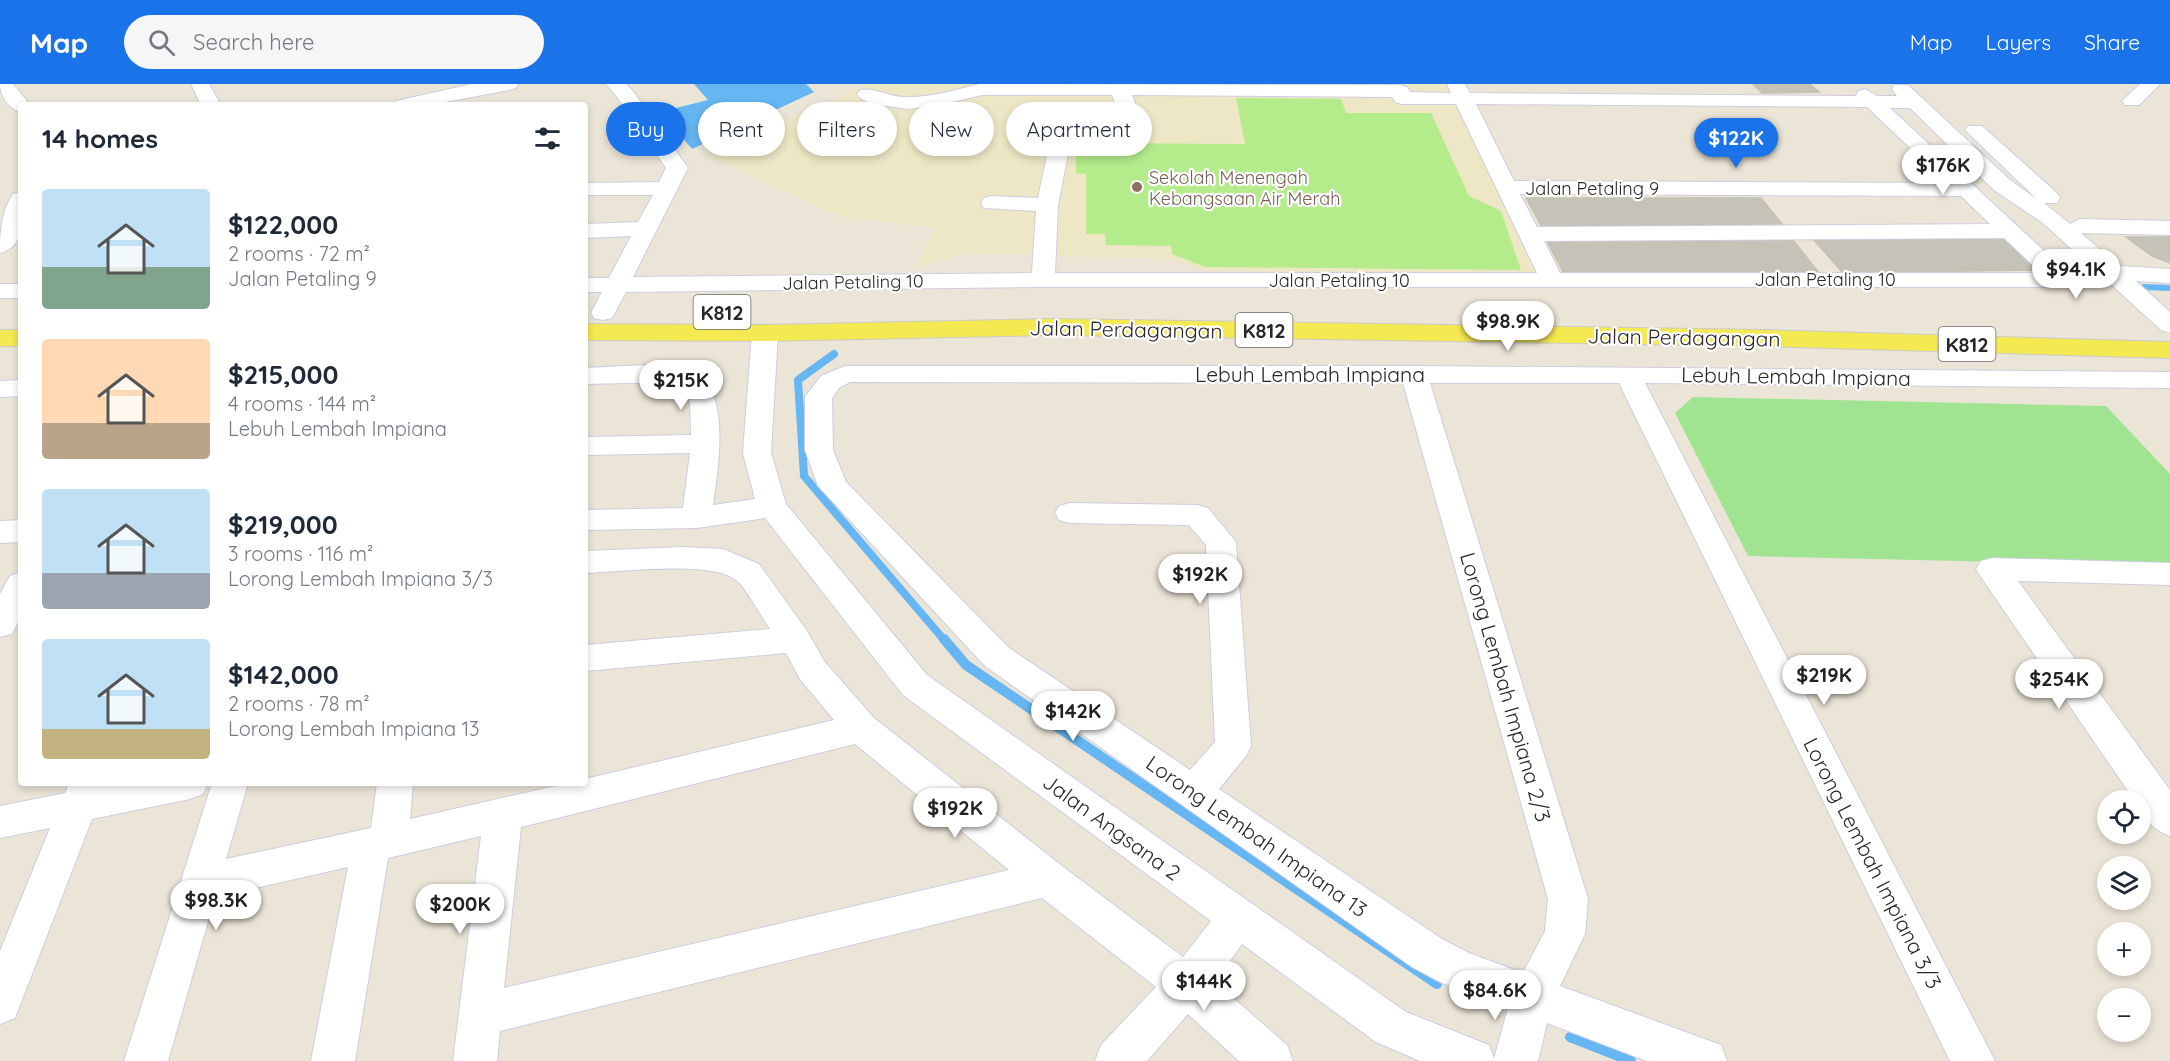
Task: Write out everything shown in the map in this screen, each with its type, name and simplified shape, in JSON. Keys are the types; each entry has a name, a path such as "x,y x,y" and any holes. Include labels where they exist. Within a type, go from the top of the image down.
{"main road":[{"name":"Jalan Perdagangan","path":"591,320 948,311 2163,327"},
{"path":"0,319 18,319"},
{"name":"Jalan Perdagangan","path":"591,320 765,333 1056,327 1764,338 2170,349"},
{"path":"0,338 18,338"}],"street":[{"path":"3,84 18,102"},
{"path":"200,84 209,102"},
{"path":"398,84 407,102"},
{"path":"417,102 509,84"},
{"path":"591,320 618,285 677,168 625,94 615,84"},
{"path":"1852,84 2061,279"},
{"path":"1896,84 1919,93 2141,276"},
{"path":"2132,101 2151,84"},
{"path":"867,94 877,101 923,103 979,86 1120,90 1398,88 1402,98 1459,91 1527,91 1871,100 1919,93"},
{"path":"1043,280 1047,205 1061,136 1071,132 1110,128 1122,123 1130,116 1120,90"},
{"path":"1459,91 1552,279"},
{"path":"1919,93 2002,185 2021,213 2163,327 2170,349"},
{"path":"1503,180 1947,172"},
{"name":"Jalan Petaling 9","path":"1503,180 1782,211 1966,190"},
{"path":"588,189 667,188"},
{"path":"992,203 1047,205"},
{"path":"7,245 18,208"},
{"path":"1530,234 1782,211 2010,231"},
{"path":"1782,211 1837,279"},
{"path":"2080,226 2170,228"},
{"path":"588,231 646,229"},
{"name":"Jalan Petaling 10","path":"588,285 1043,280 2061,279 2102,276 2170,276"},
{"path":"0,291 18,291"},
{"name":"Jalan Angsana 2","path":"765,333 757,453 772,507 915,686 1391,1027 1473,1061"},
{"path":"588,376 677,374 688,378 697,386 704,401 704,444 697,518"},
{"name":"Lebuh Lembah Impiana","path":"845,374 1414,374 2170,380"},
{"name":"Lorong Lembah Impiana 13","path":"845,374 830,382 818,397 819,450 833,486 998,657 1427,953 1457,969 1705,1061"},
{"name":"Lorong Lembah Impiana 2/3","path":"1414,374 1568,899 1565,934 1533,996 1516,1061"},
{"name":"Lorong Lembah Impiana 3/3","path":"1628,375 1973,1061"},
{"path":"588,446 704,444"},
{"path":"588,520 697,518 772,507"},
{"path":"1070,513 1197,515 1221,542 1233,746 1193,793"},
{"path":"0,532 18,531"},
{"path":"588,562 683,558 723,560 748,572 795,640 812,670 861,728 1048,879 1187,985 1271,1061"},
{"path":"2170,574 1992,569 2170,820"},
{"path":"0,582 18,583"},
{"path":"0,625 18,589"},
{"path":"588,658 795,640"},
{"path":"200,884 504,815 861,728"},
{"path":"0,822 83,794 161,786"},
{"path":"146,1061 229,786"},
{"path":"333,1061 379,843 394,786"},
{"path":"0,1003 83,794"},
{"path":"476,1061 504,815"},
{"path":"481,1015 1048,879"},
{"path":"1117,1061 1187,985 1238,917"}],"shaded area":[{"name":"Sekolah Menengah Kebangsaan Air Merah","path":"867,84 1447,84 1539,275 1205,271 1171,259 968,253 914,267 937,228 842,217 711,158 715,156 785,156 785,123 797,117 797,156 897,156 897,102 829,102"}],"green space":[{"path":"1236,98 1341,99 1346,113 1431,113 1469,196 1501,211 1521,270 1205,267 1172,254 1171,246 1106,245 1105,234 1086,234 1086,174 1076,173 1076,156 1152,156 1152,143 1245,144"},
{"path":"1693,397 2106,406 2170,474 2170,566 1748,556 1675,413"}],"water":[{"path":"694,84 806,84 814,92 785,106 785,102 700,102 708,100"},
{"path":"698,102 698,146 692,149 686,142 686,106"}],"building":[{"path":"1753,84 1810,84 1819,92 1762,93"},
{"path":"1526,198 1761,198 1786,229 1543,229"},
{"path":"2001,237 2037,270 1843,273 1813,239"},
{"path":"2126,237 2170,237 2170,263 2152,256"},
{"path":"1546,239 1793,240 1819,273 1563,272"}],"waterway":[{"path":"2144,287 2170,288"},
{"path":"834,354 798,380 804,476 945,641"},
{"path":"944,639 966,665 1437,984"},
{"path":"1570,1037 1631,1061"}],"place":[{"name":"Sekolah Menengah Kebangsaan Air Merah","path":"1137,187"}]}
